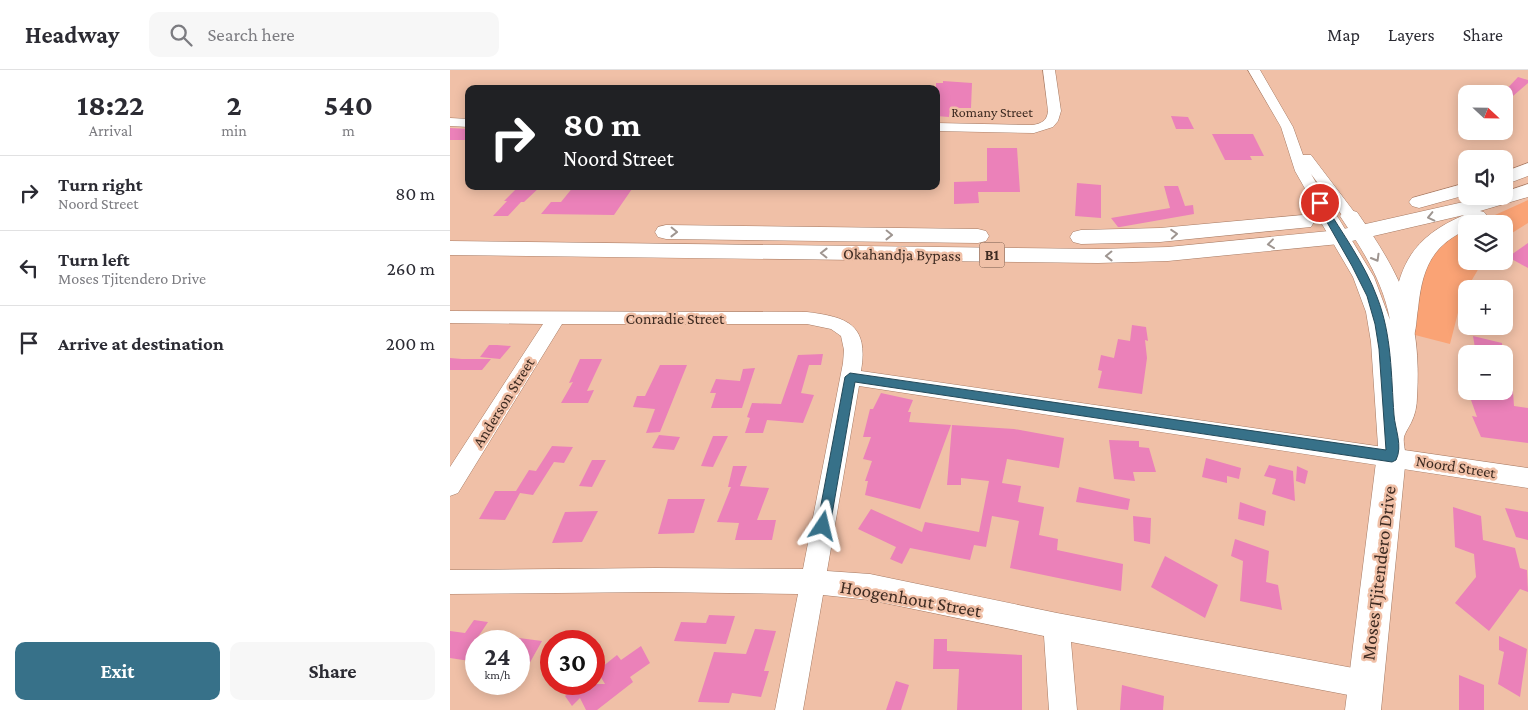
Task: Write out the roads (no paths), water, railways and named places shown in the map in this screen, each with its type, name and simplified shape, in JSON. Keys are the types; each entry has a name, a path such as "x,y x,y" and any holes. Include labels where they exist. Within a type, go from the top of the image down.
{"highway":[{"path":"1513,175 1528,169"},
{"name":"Okahandja Bypass","path":"450,248 1098,256 1168,254 1493,202 1527,190"},
{"path":"1404,333 1409,280 1416,264 1433,241 1456,225 1484,214 1527,190"},
{"name":"Okahandja Bypass","path":"450,229 1092,237 1160,235 1345,226 1458,191"}],"main road":[{"name":"Moses Tjitendero Drive","path":"1345,226 1394,293 1404,333 1405,356 1403,409 1392,446 1364,697"},
{"name":"Moses Tjitendero Drive","path":"1345,226 1357,266 1372,296 1380,324 1384,349 1388,418 1392,446"}],"street":[{"name":"Romany Street","path":"940,127 1034,129 1047,125 1056,114 1049,70"},
{"name":"Moses Tjitendero Drive","path":"1254,70 1287,127 1302,171 1345,226"},
{"path":"450,122 465,123"},
{"name":"Moses Tjitendero Drive","path":"1294,143 1345,226"},
{"name":"Conradie Street","path":"450,318 806,318 823,320 836,323 847,329 852,336 854,347 850,377"},
{"name":"Anderson Street","path":"450,486 556,318"},
{"path":"789,710 850,377"},
{"name":"Noord Street","path":"850,377 1392,446 1528,478"},
{"name":"Hoogenhout Street","path":"450,582 655,580 813,582 870,587 1057,626 1364,697"},
{"path":"1057,626 1063,710"}]}
